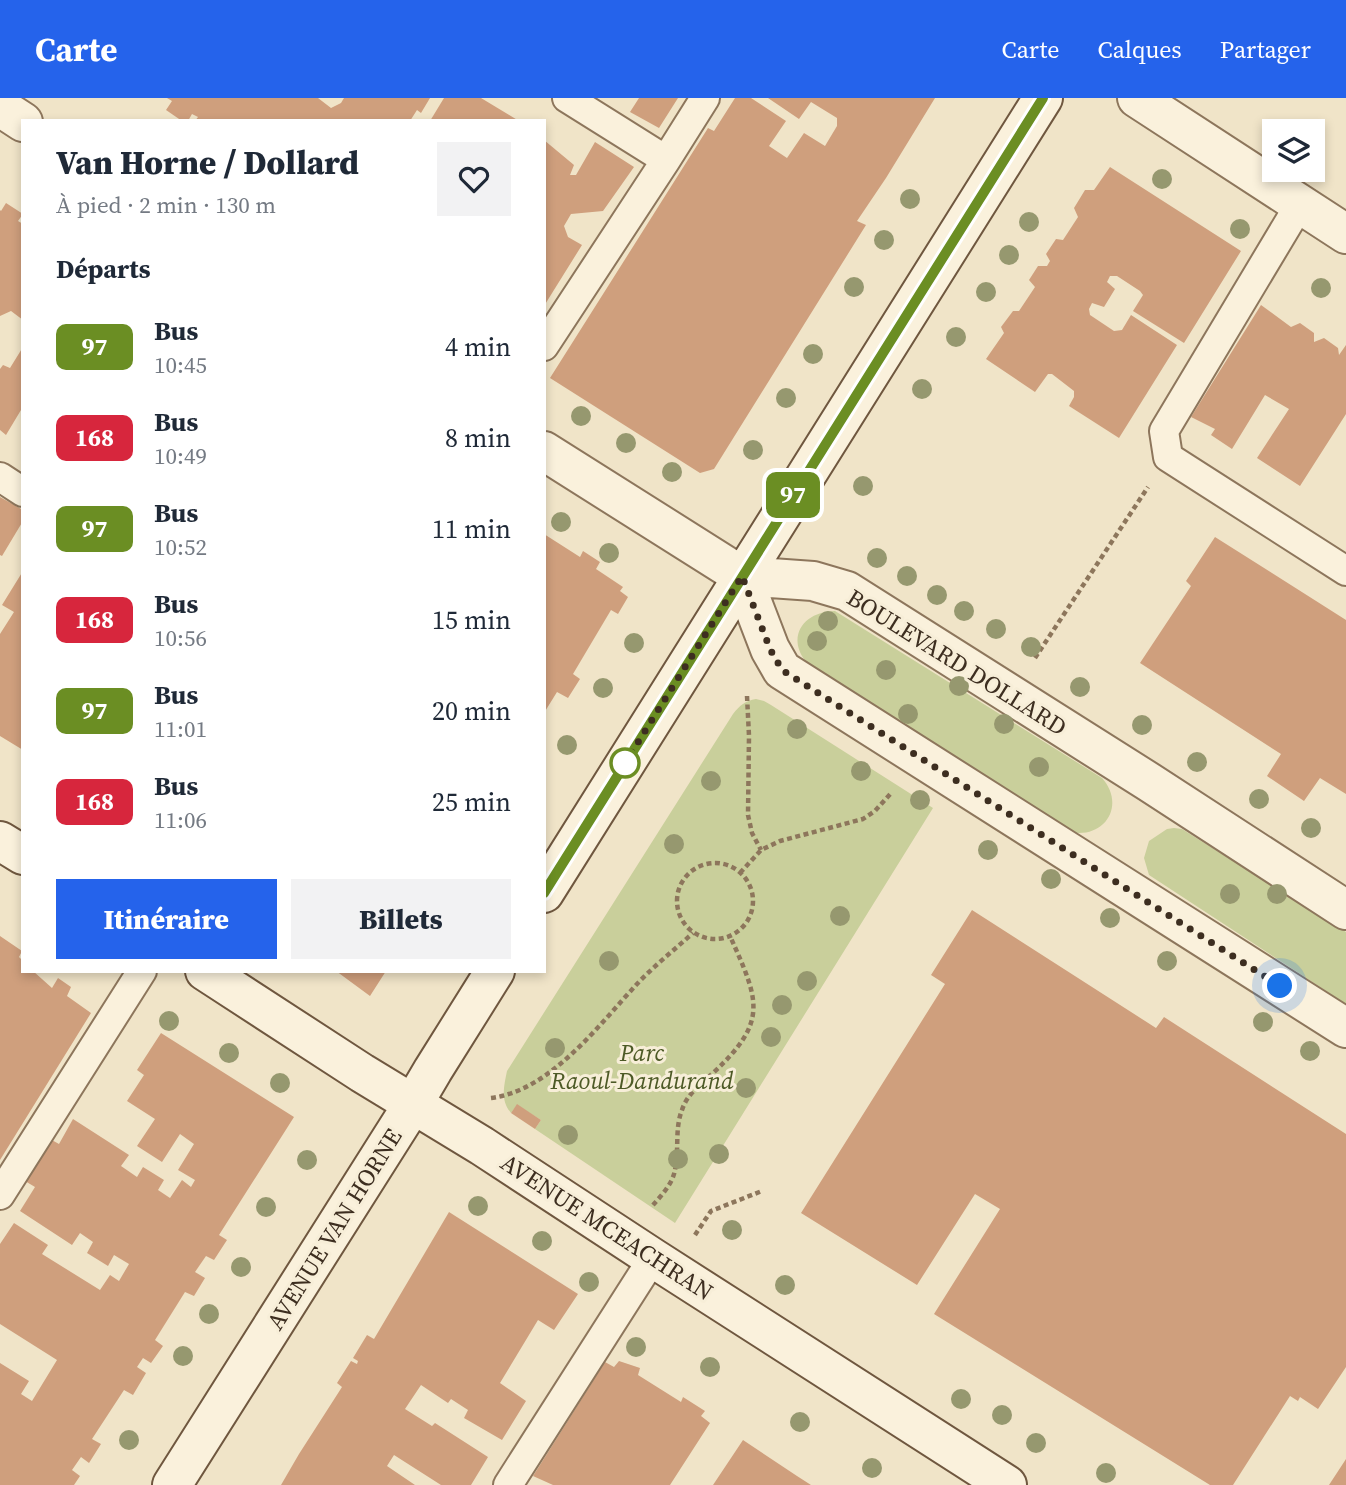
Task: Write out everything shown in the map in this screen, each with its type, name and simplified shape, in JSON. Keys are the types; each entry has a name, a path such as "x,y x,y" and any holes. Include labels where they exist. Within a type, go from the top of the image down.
{"street":[{"path":"546,890 1043,98"},
{"path":"1137,98 1346,234"},
{"path":"0,107 21,121"},
{"path":"546,452 742,576 770,649 782,670 1346,1028"},
{"name":"BOULEVARD DOLLARD","path":"742,576 813,581 847,591 1346,910"},
{"path":"0,841 21,854"},
{"name":"AVENUE MCEACHRAN","path":"208,973 1007,1485"},
{"name":"AVENUE VAN HORNE","path":"172,1485 494,973"}],"lane":[{"path":"567,98 666,160"},
{"path":"546,343 705,98"},
{"path":"1300,204 1164,431 1168,457 1346,571"},
{"path":"0,477 21,491"},
{"path":"0,1195 141,973"},
{"path":"508,1485 653,1258"}],"path":[{"path":"1035,658 1168,457"},
{"path":"747,694 748,815 752,833 761,850"},
{"path":"740,873 761,850 780,841 863,819 875,811 898,785"},
{"path":"715,863 729,866 740,873 745,878 753,898 752,911 741,929 730,936 711,939 693,933 680,917 677,904 678,890 685,878 695,869 715,863"},
{"path":"491,1098 515,1093 557,1066 590,1037 637,985 693,933"},
{"path":"648,1211 674,1175 678,1122 685,1103 694,1090 731,1057 744,1040 752,1022 753,993 730,936"},
{"path":"679,1099 685,1103"},
{"path":"693,1239 711,1211 762,1191"}],"green space":[{"path":"835,611 1102,778 1112,799 1108,818 1093,830 1070,832 806,662 798,643 802,626 815,615"},
{"name":"Parc Raoul-Dandurand","path":"756,699 771,705 933,808 675,1223 535,1129 541,1120 517,1105 511,1113 504,1098 505,1082 507,1071 733,714 743,704"},
{"path":"1167,829 1182,829 1346,932 1346,1004 1149,875 1144,858 1149,841"}],"building":[{"path":"167,98 318,98 331,108 341,103 344,98 430,98 421,113 417,110 411,119 196,119 198,117 192,114 189,119 179,119 166,110 172,101"},
{"path":"444,98 481,98 516,119 431,119"},
{"path":"639,98 678,98 659,128 630,112"},
{"path":"735,98 751,98 786,121 769,146 787,158 804,133 825,146 837,126 837,118 811,102 799,119 768,98 935,98 857,221 866,225 714,469 700,473 550,378 708,128 714,131"},
{"path":"546,142 574,165 570,175 576,175 595,142 634,167 603,211 571,214 564,226 568,237 582,245 546,303"},
{"path":"1110,167 1241,251 1184,343 1133,311 1143,295 1117,276 1110,276 1107,282 1115,289 1104,307 1092,303 1090,315 1114,331 1122,330 1131,315 1177,345 1119,438 1069,406 1074,391 1052,374 1048,374 1035,392 986,359 1004,333 1001,327 1013,311 1019,311 1035,287 1029,280 1038,266 1047,266 1050,261 1046,254 1056,239 1063,240 1078,217 1074,208 1085,190 1094,190"},
{"path":"6,203 21,213 18,221 21,223 21,318 11,311 0,316 1,211"},
{"path":"1261,305 1291,327 1300,323 1314,333 1314,342 1324,338 1338,348 1339,355 1346,345 1346,414 1300,486 1257,458 1289,409 1265,395 1232,449 1211,435 1215,429 1191,417"},
{"path":"21,350 21,410 6,435 0,430 0,369 3,365 10,368"},
{"path":"0,497 21,509 21,524 2,556"},
{"path":"546,535 580,557 583,551 600,562 596,569 623,587 620,591 628,597 618,614 611,610 573,674 580,679 568,698 557,692 546,710"},
{"path":"1215,537 1346,620 1346,794 1320,778 1304,801 1267,776 1281,754 1140,663 1191,586 1186,581"},
{"path":"21,574 21,749 0,736 0,634 14,612 2,605"},
{"path":"972,910 1156,1028 1164,1017 1346,1134 1346,1367 1318,1409 1300,1397 1298,1401 1290,1396 1233,1485 1210,1485 934,1314 1000,1209 975,1194 917,1285 801,1213 945,984 931,975"},
{"path":"0,936 21,950 21,973 35,973 52,988 58,978 71,987 67,996 91,1013 0,1160"},
{"path":"339,973 385,973 370,996"},
{"path":"161,1033 294,1117 219,1235 227,1240 214,1260 206,1256 195,1272 205,1278 194,1296 185,1292 155,1340 163,1346 151,1363 143,1358 137,1367 146,1373 133,1395 124,1390 92,1439 101,1444 89,1463 81,1457 72,1470 80,1476 74,1485 0,1485 0,1363 29,1381 21,1394 32,1401 57,1360 0,1324 0,1244 14,1223 48,1245 42,1254 100,1290 110,1275 119,1281 129,1264 114,1255 108,1266 87,1253 93,1242 80,1233 72,1245 20,1211 35,1187 25,1181 50,1139 59,1144 73,1119 129,1155 121,1166 137,1177 143,1167 164,1180 158,1190 170,1198 182,1180 191,1187 195,1180 178,1170 194,1144 180,1134 162,1162 137,1146 155,1119 127,1101 144,1075 137,1070"},
{"path":"517,1104 541,1120 535,1129 511,1113"},
{"path":"449,1212 578,1294 554,1330 538,1320 500,1383 526,1401 502,1440 464,1418 468,1410 451,1399 448,1403 421,1385 405,1409 432,1426 435,1423 488,1457 471,1485 441,1485 394,1455 387,1466 415,1485 281,1485 342,1387 337,1383 351,1361 357,1364 358,1361 353,1358 367,1335 374,1339"},
{"path":"619,1361 640,1368 638,1375 681,1402 683,1397 705,1411 701,1416 710,1423 670,1485 553,1485 533,1476 605,1362 614,1367"},
{"path":"743,1440 797,1476 811,1485 713,1485"},
{"path":"1346,1459 1346,1485 1329,1485"}],"bus line":[{"name":"97","path":"546,890 1043,98"}],"route":[{"path":"625,763 742,576 770,649 782,670 1280,986"}]}
